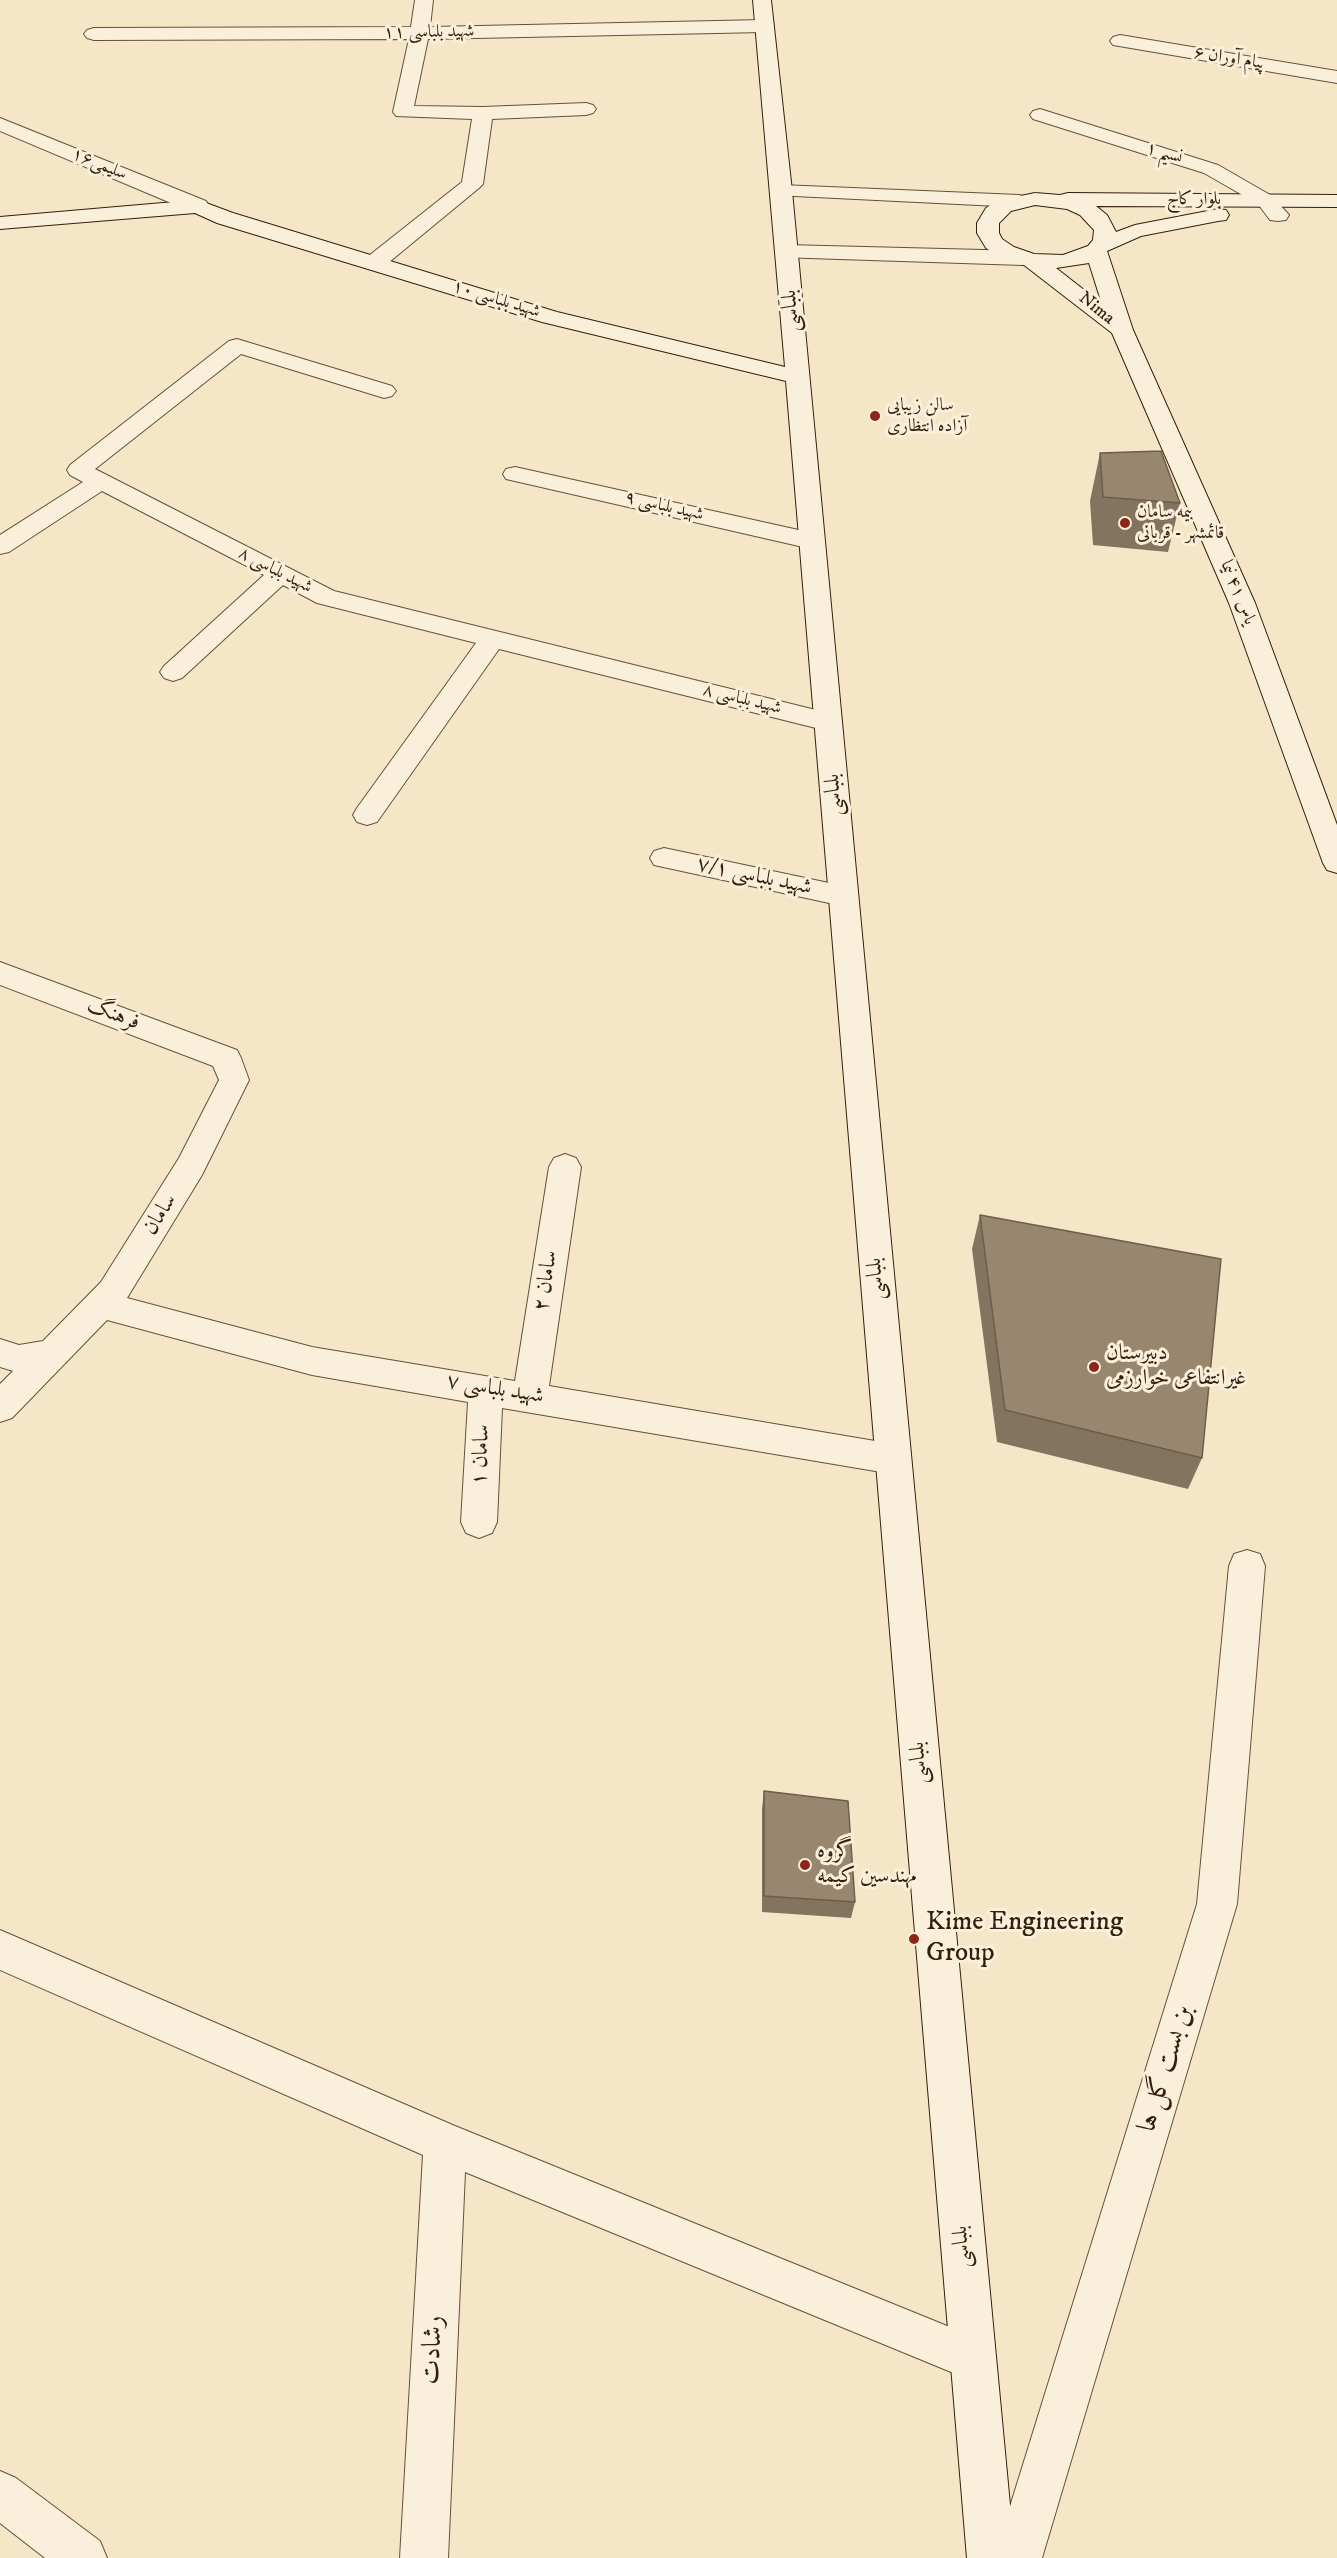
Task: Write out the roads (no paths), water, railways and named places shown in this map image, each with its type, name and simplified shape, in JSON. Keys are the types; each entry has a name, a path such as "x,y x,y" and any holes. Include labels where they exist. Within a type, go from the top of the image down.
{"street":[{"path":"424,0 420,33 403,112 483,113 586,109"},
{"name":"بلباسی","path":"762,0 798,377 991,2558"},
{"name":"شهید بلباسی ١١","path":"94,34 420,33 764,26"},
{"name":"پیام آوران ۶","path":"1120,41 1337,77"},
{"path":"374,263 472,184 483,113"},
{"name":"نسیم ۱","path":"1040,115 1211,169 1271,207"},
{"name":"سلیمی۱۶","path":"0,124 198,206"},
{"path":"781,191 1019,201 1051,199 1071,203 1088,210 1099,220 1106,231 1104,241 1097,249"},
{"name":"بلوار کاج","path":"1051,199 1271,207 1337,216"},
{"path":"1019,201 1004,206 994,213 988,223 988,233 994,243 1006,252 1027,259"},
{"name":"بلوار کاج","path":"1027,259 1063,262 1081,258 1135,231 1216,215 1337,201"},
{"path":"0,223 198,206"},
{"name":"شهید بلباسی ١٠","path":"198,206 225,218 550,317 798,377"},
{"name":"Nima","path":"1097,249 1122,330"},
{"path":"786,252 1027,259"},
{"name":"Nima","path":"1027,259 1122,330"},
{"name":"یاس ۴۱ نیما","path":"1122,330 1242,603 1337,863"},
{"name":"شهید بلباسی ۸","path":"384,391 237,346 79,470 326,597 828,722"},
{"name":"شهید بلباسی ۹","path":"515,474 812,541"},
{"path":"0,546 101,481"},
{"path":"173,672 280,574"},
{"path":"367,815 493,638"},
{"name":"شهید بلباسی ۷/۱","path":"664,858 843,896"},
{"name":"فرهنگ","path":"0,973 226,1058"},
{"name":"سامان","path":"0,1407 113,1292 190,1166 230,1090 234,1080 226,1058"},
{"name":"سامان ۲","path":"530,1396 565,1167"},
{"name":"شهید بلباسی ۷","path":"100,1305 312,1361 893,1459"},
{"path":"0,1353 19,1359 52,1354"},
{"name":"سامان ۱","path":"479,1522 486,1389"},
{"name":"بن بست گل ها","path":"1018,2558 1218,1904 1247,1566"},
{"path":"0,1950 445,2142 973,2359"},
{"name":"رشادت","path":"424,2558 445,2142"},
{"path":"0,2494 83,2558"}],"place":[{"name":"سالن زیبایی آزاده انتظاری","path":"875,416"},
{"name":"بیمه سامان قائمشهر - قربانی","path":"1125,523"},
{"name":"دبیرستان غیرانتفاعی خوارزمی","path":"1094,1367"},
{"name":"گروه مهندسین کیمه","path":"805,1865"},
{"name":"Kime Engineering Group","path":"914,1939"}]}
